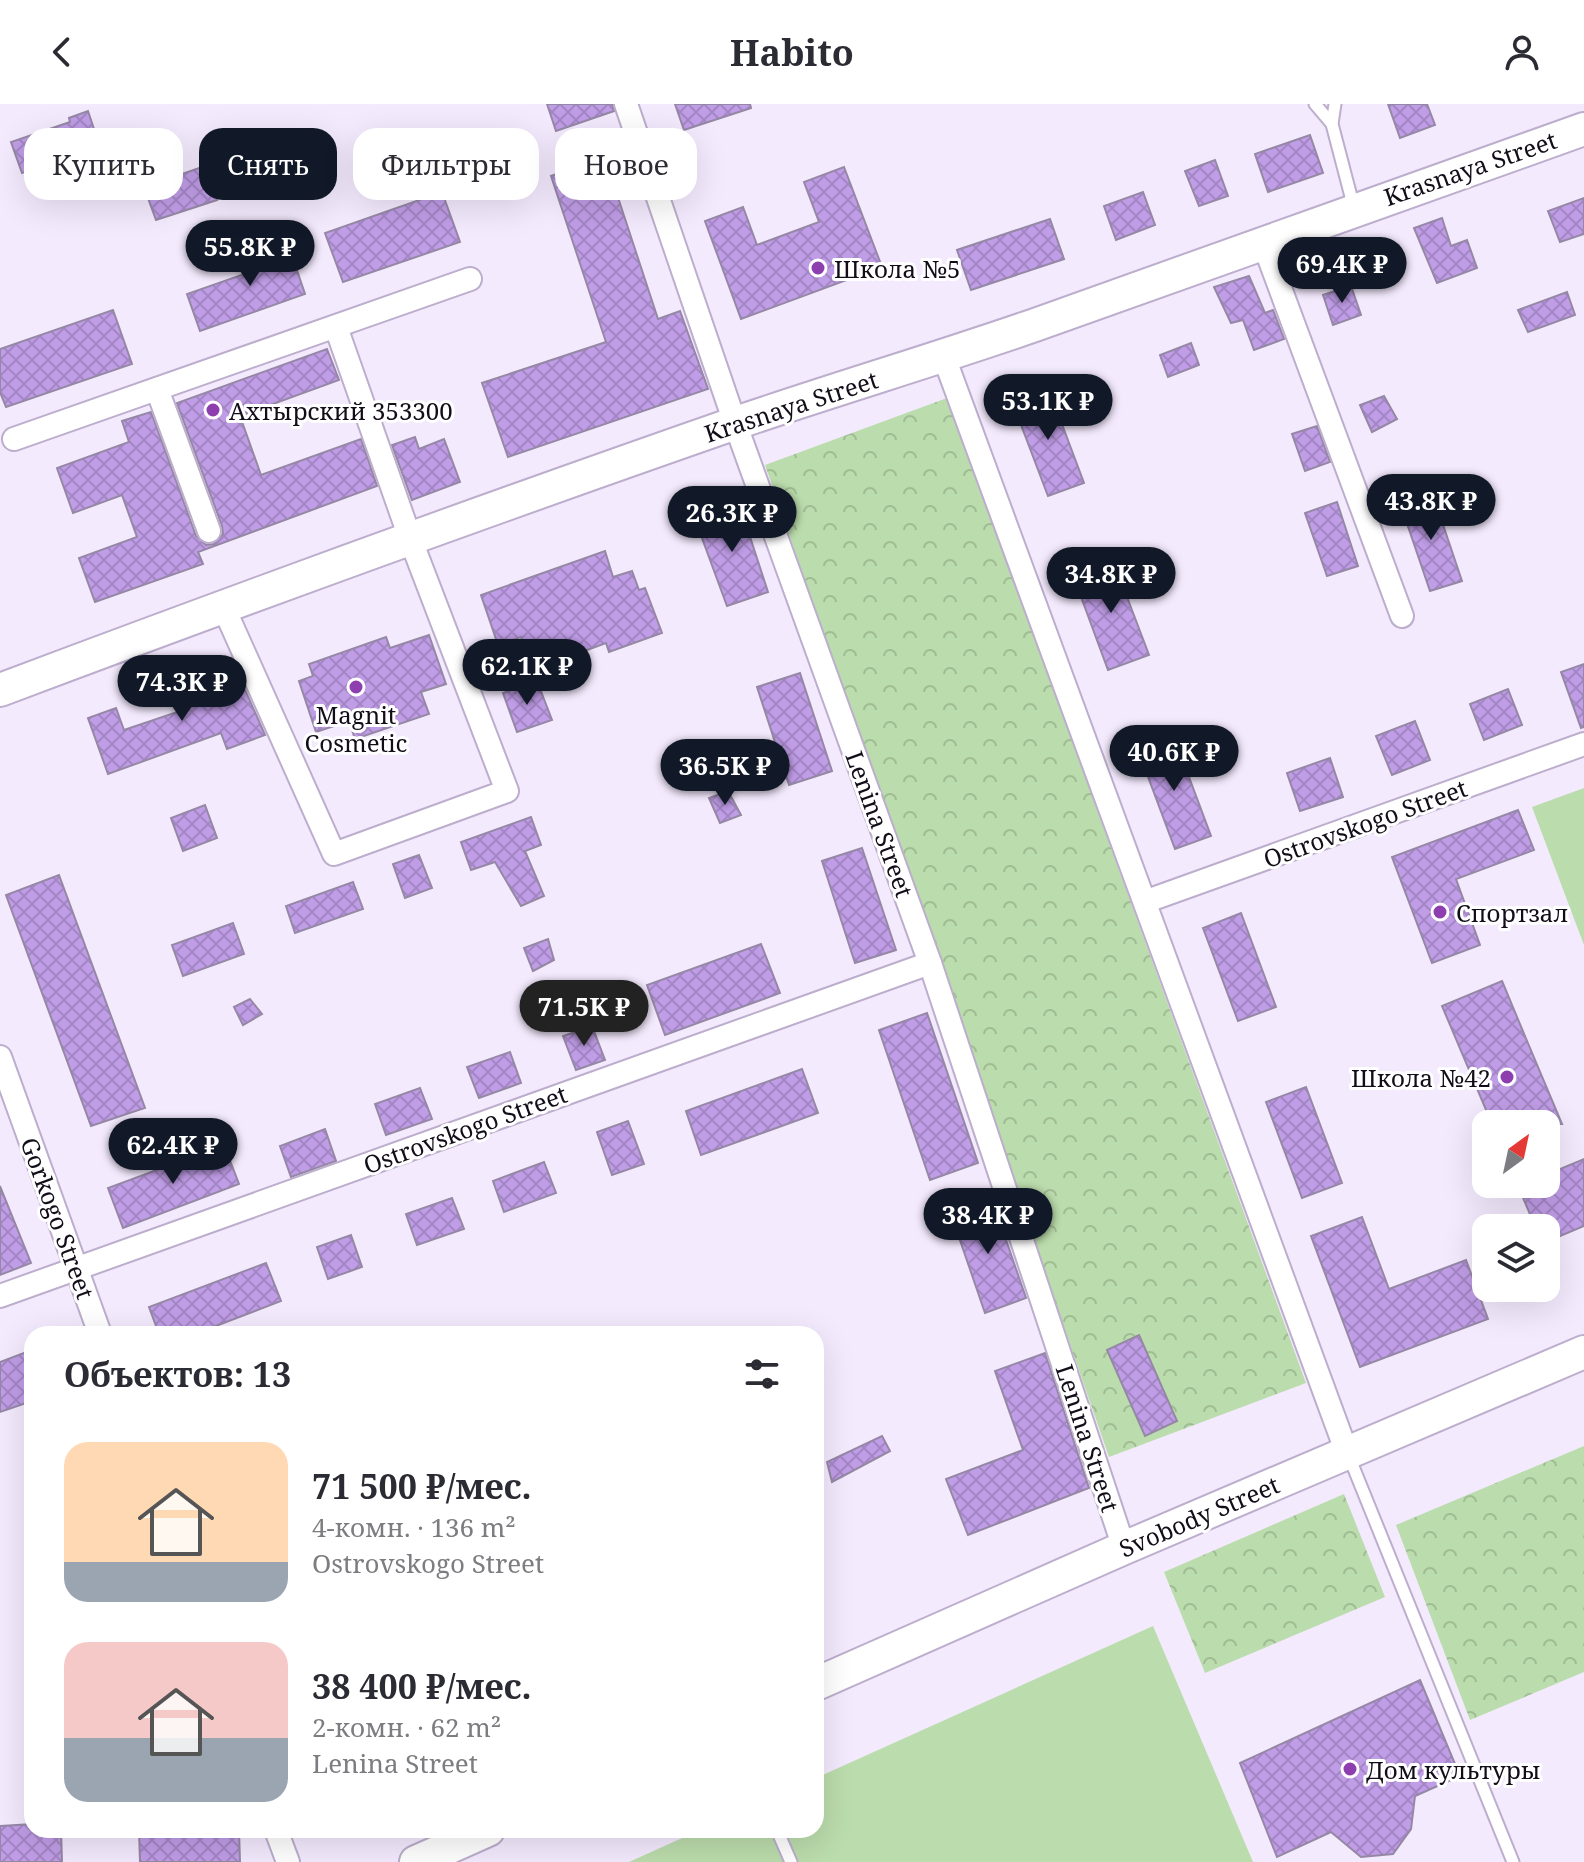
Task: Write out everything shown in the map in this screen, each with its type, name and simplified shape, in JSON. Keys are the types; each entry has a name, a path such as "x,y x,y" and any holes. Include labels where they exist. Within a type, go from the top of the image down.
{"street":[{"name":"Lenina Street","path":"626,104 735,423 930,963 1124,1548"},
{"name":"Krasnaya Street","path":"0,690 410,538 735,423 944,357 1584,129"},
{"path":"1263,242 1402,616"},
{"path":"14,439 470,279"},
{"path":"223,606 334,854 507,791 410,538 336,327"},
{"path":"944,357 1147,901 1347,1453"},
{"path":"157,389 209,531"},
{"name":"Ostrovskogo Street","path":"1147,901 1584,744"},
{"name":"Ostrovskogo Street","path":"0,1296 930,963"},
{"name":"Gorkogo Street","path":"0,1057 97,1326"},
{"name":"Svobody Street","path":"824,1680 1124,1548 1584,1352"},
{"path":"279,1838 288,1862"},
{"path":"416,1862 470,1838"}],"lane":[{"path":"1315,104 1332,124"},
{"path":"1335,104 1332,124 1354,209"},
{"path":"1347,1453 1513,1862"},
{"path":"780,1838 791,1862"}],"green space":[{"path":"947,398 1306,1383 1109,1457 765,465"},
{"path":"1584,788 1584,945 1532,807"},
{"path":"1584,1446 1584,1672 1470,1720 1396,1525"},
{"path":"1344,1494 1385,1597 1205,1673 1164,1572"},
{"path":"1153,1626 1253,1862 629,1862 682,1838 824,1838 824,1774"}],"building":[{"path":"547,104 612,104 614,111 565,128 555,128"},
{"path":"675,104 750,104 751,108 683,128"},
{"path":"1388,104 1427,104 1435,125 1400,138"},
{"path":"88,111 94,128 52,128 70,122 69,118"},
{"path":"1310,135 1323,173 1268,192 1255,154"},
{"path":"24,138 24,172 22,173 11,142"},
{"path":"1215,160 1228,196 1199,206 1185,171"},
{"path":"844,167 882,267 741,319 705,221 743,207 757,245 819,222 804,182"},
{"path":"199,168 199,200 217,200 156,220 149,200 183,200 183,174"},
{"path":"1143,192 1155,225 1116,240 1104,206"},
{"path":"1584,198 1584,234 1560,242 1548,211"},
{"path":"419,200 445,200 460,242 343,282 325,233"},
{"path":"559,200 619,200 658,319 680,311 708,389 508,457 482,383 606,342"},
{"path":"1442,218 1451,246 1467,240 1477,268 1437,283 1414,228"},
{"path":"1050,219 1064,259 971,290 957,250"},
{"path":"286,238 305,294 200,331 187,294 256,270 249,251"},
{"path":"1249,276 1265,313 1273,310 1284,339 1254,350 1243,320 1231,323 1214,287"},
{"path":"1351,286 1361,315 1333,325 1323,295"},
{"path":"1567,292 1575,315 1528,332 1518,310"},
{"path":"113,310 132,364 6,407 0,392 0,349"},
{"path":"1191,343 1199,365 1168,377 1160,355"},
{"path":"327,349 339,380 240,416 261,475 361,439 377,486 198,552 203,564 95,602 79,558 137,537 122,495 73,513 57,468 129,442 122,421 151,412 196,536 206,545 214,544 223,534 222,526 177,403"},
{"path":"1048,387 1084,483 1048,496 1012,401"},
{"path":"1384,396 1397,419 1372,432 1360,405"},
{"path":"1317,426 1330,462 1305,471 1292,434"},
{"path":"415,437 419,449 444,439 460,482 412,500 392,445"},
{"path":"1432,492 1462,581 1430,591 1400,503"},
{"path":"1337,502 1358,566 1327,576 1305,513"},
{"path":"739,503 768,592 727,606 695,519"},
{"path":"605,551 613,577 632,571 639,590 645,588 662,633 609,652 606,643 533,670 521,637 498,645 481,595"},
{"path":"1113,560 1149,655 1108,670 1073,575"},
{"path":"429,635 446,684 421,692 429,714 355,739 349,721 316,732 299,681 313,676 309,664 386,637 390,648"},
{"path":"231,658 265,735 227,749 221,733 108,774 88,718 116,708 124,730 210,701 198,669"},
{"path":"1584,664 1584,727 1581,728 1561,672"},
{"path":"800,673 832,771 789,785 757,687"},
{"path":"537,681 552,720 517,732 503,693"},
{"path":"1508,689 1522,725 1484,740 1470,704"},
{"path":"1415,721 1430,760 1392,775 1376,736"},
{"path":"1174,737 1211,836 1175,849 1138,750"},
{"path":"1330,758 1343,797 1300,811 1287,773"},
{"path":"728,791 741,815 720,823 709,798"},
{"path":"205,805 217,838 183,851 171,818"},
{"name":"Спортзал","path":"1518,810 1534,850 1456,879 1480,945 1432,963 1392,857"},
{"path":"531,817 541,845 525,851 544,896 521,906 495,862 471,870 461,842"},
{"path":"862,848 896,950 855,963 822,861"},
{"path":"419,855 432,888 405,898 393,864"},
{"path":"59,875 145,1108 91,1126 6,895"},
{"path":"353,882 363,909 295,933 286,906"},
{"path":"1241,913 1276,1007 1238,1021 1203,928"},
{"path":"233,923 244,954 183,976 172,945"},
{"path":"548,939 554,960 533,971 524,948"},
{"path":"761,944 780,993 665,1035 647,985"},
{"name":"Школа №42","path":"1502,981 1556,1110 1486,1110 1442,1006"},
{"path":"250,999 262,1014 243,1025 234,1007"},
{"path":"927,1013 978,1163 930,1180 879,1030"},
{"path":"592,1026 605,1060 576,1070 563,1036"},
{"path":"510,1052 521,1083 479,1098 467,1067"},
{"path":"802,1069 818,1113 701,1155 686,1111"},
{"path":"1306,1087 1342,1183 1302,1198 1266,1102"},
{"path":"420,1088 432,1119 386,1135 375,1104"},
{"path":"628,1121 644,1164 612,1175 597,1132"},
{"path":"325,1129 336,1161 291,1177 280,1146"},
{"path":"224,1145 239,1184 123,1228 108,1188"},
{"path":"1584,1159 1584,1226 1560,1236 1560,1214 1530,1214 1523,1198 1560,1198 1560,1169"},
{"path":"544,1162 556,1193 504,1212 493,1181"},
{"path":"0,1186 31,1263 0,1275"},
{"path":"452,1198 464,1229 417,1245 406,1214"},
{"path":"992,1199 1026,1298 985,1313 951,1214"},
{"path":"1362,1217 1389,1289 1466,1260 1472,1276 1472,1302 1482,1302 1488,1319 1360,1367 1311,1236"},
{"path":"351,1235 362,1267 328,1279 317,1247"},
{"path":"266,1263 281,1301 216,1326 156,1326 149,1307"},
{"path":"1139,1335 1177,1421 1145,1436 1107,1350"},
{"path":"24,1353 24,1404 0,1412 0,1362"},
{"path":"1045,1353 1089,1488 968,1535 946,1479 1023,1450 995,1371"},
{"path":"882,1436 890,1451 832,1482 827,1462"},
{"name":"Дом культуры","path":"1420,1680 1460,1776 1415,1796 1411,1829 1393,1854 1361,1857 1331,1832 1277,1857 1240,1763"},
{"path":"24,1824 24,1838 61,1838 62,1862 0,1862 0,1826"},
{"path":"139,1838 239,1838 240,1862 140,1862"}],"place":[{"name":"Школа №5","path":"818,268"},
{"name":"Ахтырский 353300","path":"213,410"},
{"name":"Magnit Cosmetic","path":"356,687"},
{"name":"Спортзал","path":"1440,912"},
{"name":"Школа №42","path":"1507,1077"},
{"name":"Дом культуры","path":"1350,1769"}]}
